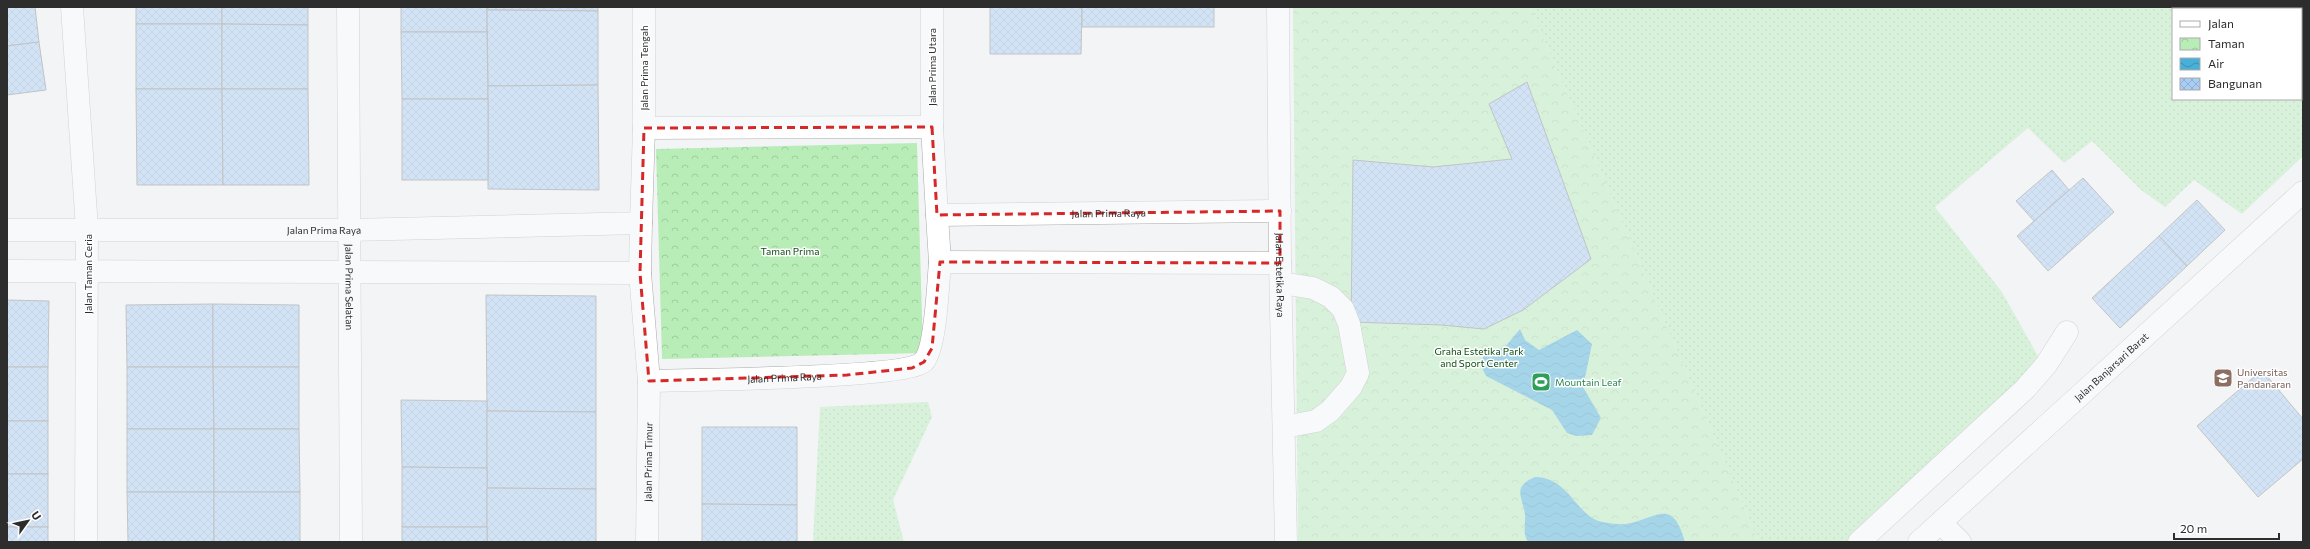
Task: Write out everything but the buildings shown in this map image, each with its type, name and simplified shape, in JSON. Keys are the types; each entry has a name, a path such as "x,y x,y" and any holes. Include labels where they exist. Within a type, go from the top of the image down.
{"street":[{"name":"Jalan Taman Ceria","path":"72,7 87,229 86,542"},
{"name":"Jalan Prima Selatan","path":"348,7 351,542"},
{"name":"Jalan Prima Tengah","path":"644,7 644,128"},
{"name":"Jalan Prima Utara","path":"932,7 932,127"},
{"name":"Jalan Estetika Raya","path":"1278,7 1280,273 1286,542"},
{"name":"Jalan Prima Raya","path":"649,381 847,375 912,368 924,362 932,348 940,262 932,127"},
{"path":"649,381 640,274 640,224 644,128 932,127"},
{"name":"Jalan Banjarsari Barat","path":"1919,542 2303,192"},
{"name":"Jalan Prima Raya","path":"937,215 1280,211"},
{"name":"Jalan Prima Raya","path":"7,230 350,230 640,224"},
{"path":"940,262 1280,273 1313,288 1331,297 1343,308 1349,324 1358,374 1351,387 1330,412 1316,421 1284,427"},
{"path":"7,271 640,274"},
{"path":"1859,542 2025,389 2046,365 2067,332"},
{"name":"Jalan Prima Timur","path":"647,542 649,381"},
{"path":"1941,523 1960,542"}],"highlighted area":[{"path":"932,127 937,215 1280,211 1280,263 940,262 932,348 924,362 912,368 847,375 649,381 640,273 644,128"}],"green space":[{"name":"Graha Estetika Park and Sport Center","path":"1293,7 1530,7 1759,542 1298,542"},
{"path":"1530,7 2303,7 2303,156 2242,214 2194,180 2165,207 2141,190 2092,141 2064,163 2028,128 1935,207 2002,292 2048,374 1871,542 1759,542"},
{"name":"Taman Prima","path":"917,143 923,353 662,359 656,149"},
{"path":"928,402 932,417 893,500 904,542 813,542 820,407"}],"water":[{"name":"Mountain Leaf","path":"1520,329 1525,340 1539,350 1577,330 1592,344 1583,387 1601,418 1592,435 1576,436 1567,433 1552,410 1486,376 1479,362 1487,353 1505,347"},
{"path":"1535,477 1547,479 1556,483 1585,512 1602,522 1626,524 1655,515 1669,515 1675,519 1685,542 1528,542 1525,535 1525,514 1520,492 1523,484"}],"place":[{"name":"Universitas Pandanaran","path":"2223,378"},
{"name":"Mountain Leaf","path":"1541,382"}]}
